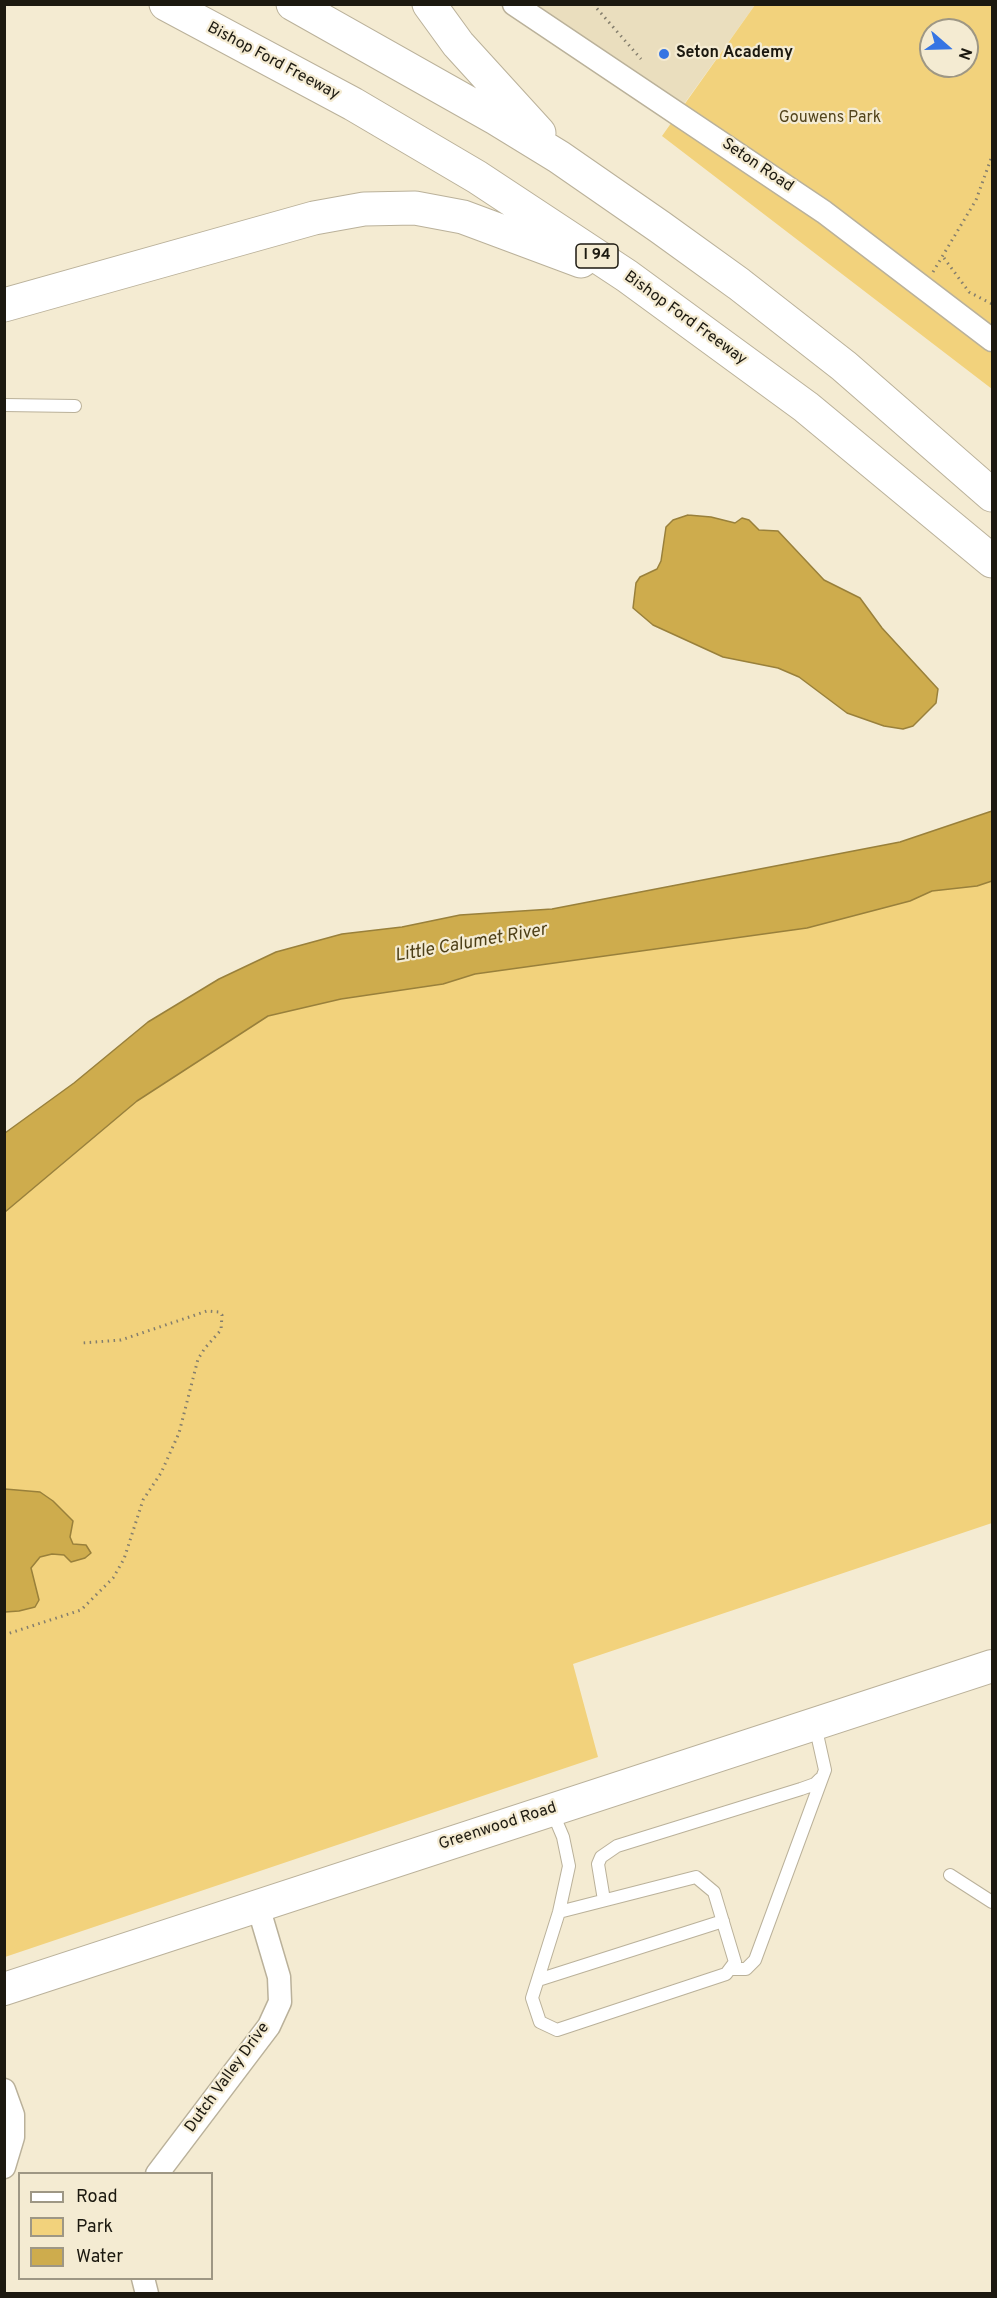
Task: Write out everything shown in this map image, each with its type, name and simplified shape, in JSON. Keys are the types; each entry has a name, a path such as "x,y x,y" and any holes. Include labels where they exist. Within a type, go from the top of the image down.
{"highway":[{"name":"Bishop Ford Freeway","path":"166,4 353,104 458,166 627,276 806,407 993,561"},
{"path":"293,4 390,57 560,157 774,311 844,366 993,495"},
{"path":"429,4 458,44 560,157"},
{"path":"4,305 314,218 364,209 415,208 463,217 519,236 551,251 627,276"}],"street":[{"name":"Seton Road","path":"514,4 546,29 703,129 824,212 993,340"},
{"name":"Greenwood Road","path":"4,1989 993,1666"},
{"name":"Dutch Valley Drive","path":"159,2172 269,2026 280,2002 279,1977 258,1906"},
{"path":"4,2090 13,2115 13,2137 4,2167"}],"lane":[{"path":"4,405 75,406"},
{"path":"730,1969 746,1969 755,1960 825,1765 815,1724"},
{"path":"604,1900 598,1864 601,1857 617,1846 801,1789 815,1784 820,1779"},
{"path":"551,1810 563,1837 569,1866 560,1912 532,1998 540,2022 557,2030 726,1974 735,1962 714,1892 696,1877 560,1912"},
{"path":"950,1875 993,1902"},
{"path":"538,1980 723,1920"}],"path":[{"path":"593,4 641,59"},
{"path":"924,286 944,258 976,200 993,156"},
{"path":"944,258 969,292 993,304"},
{"path":"4,1635 81,1610 113,1578 124,1559 143,1500 171,1453 185,1414 198,1359 221,1330 222,1315 219,1312 207,1311 121,1340 82,1343"}],"shaded area":[{"name":"Seton Academy","path":"532,5 755,5 684,104"}],"green space":[{"name":"Gouwens Park","path":"755,5 992,5 992,389 662,136"},
{"path":"992,881 992,1523 573,1664 598,1757 5,1957 5,1212 137,1101 268,1016 341,999 443,984 475,974 807,928 910,901 932,891 977,886"}],"water":[{"path":"688,515 711,517 735,523 742,518 749,520 759,530 778,531 824,580 860,598 882,628 938,689 936,703 913,726 903,729 884,726 847,713 799,677 778,668 723,657 653,625 633,608 636,583 640,577 657,569 661,561 666,527 673,520"},
{"name":"Little Calumet River","path":"992,811 992,881 977,886 932,891 910,901 807,928 475,974 443,984 341,999 268,1016 137,1101 5,1212 5,1133 74,1083 148,1022 219,979 276,952 342,934 402,927 460,915 552,909 900,842"},
{"path":"5,1489 40,1492 53,1501 73,1521 70,1537 73,1544 86,1545 91,1553 85,1558 71,1562 64,1555 52,1554 40,1557 31,1568 39,1600 35,1607 5,1612"}],"place":[{"name":"Seton Academy","path":"664,54"}]}
